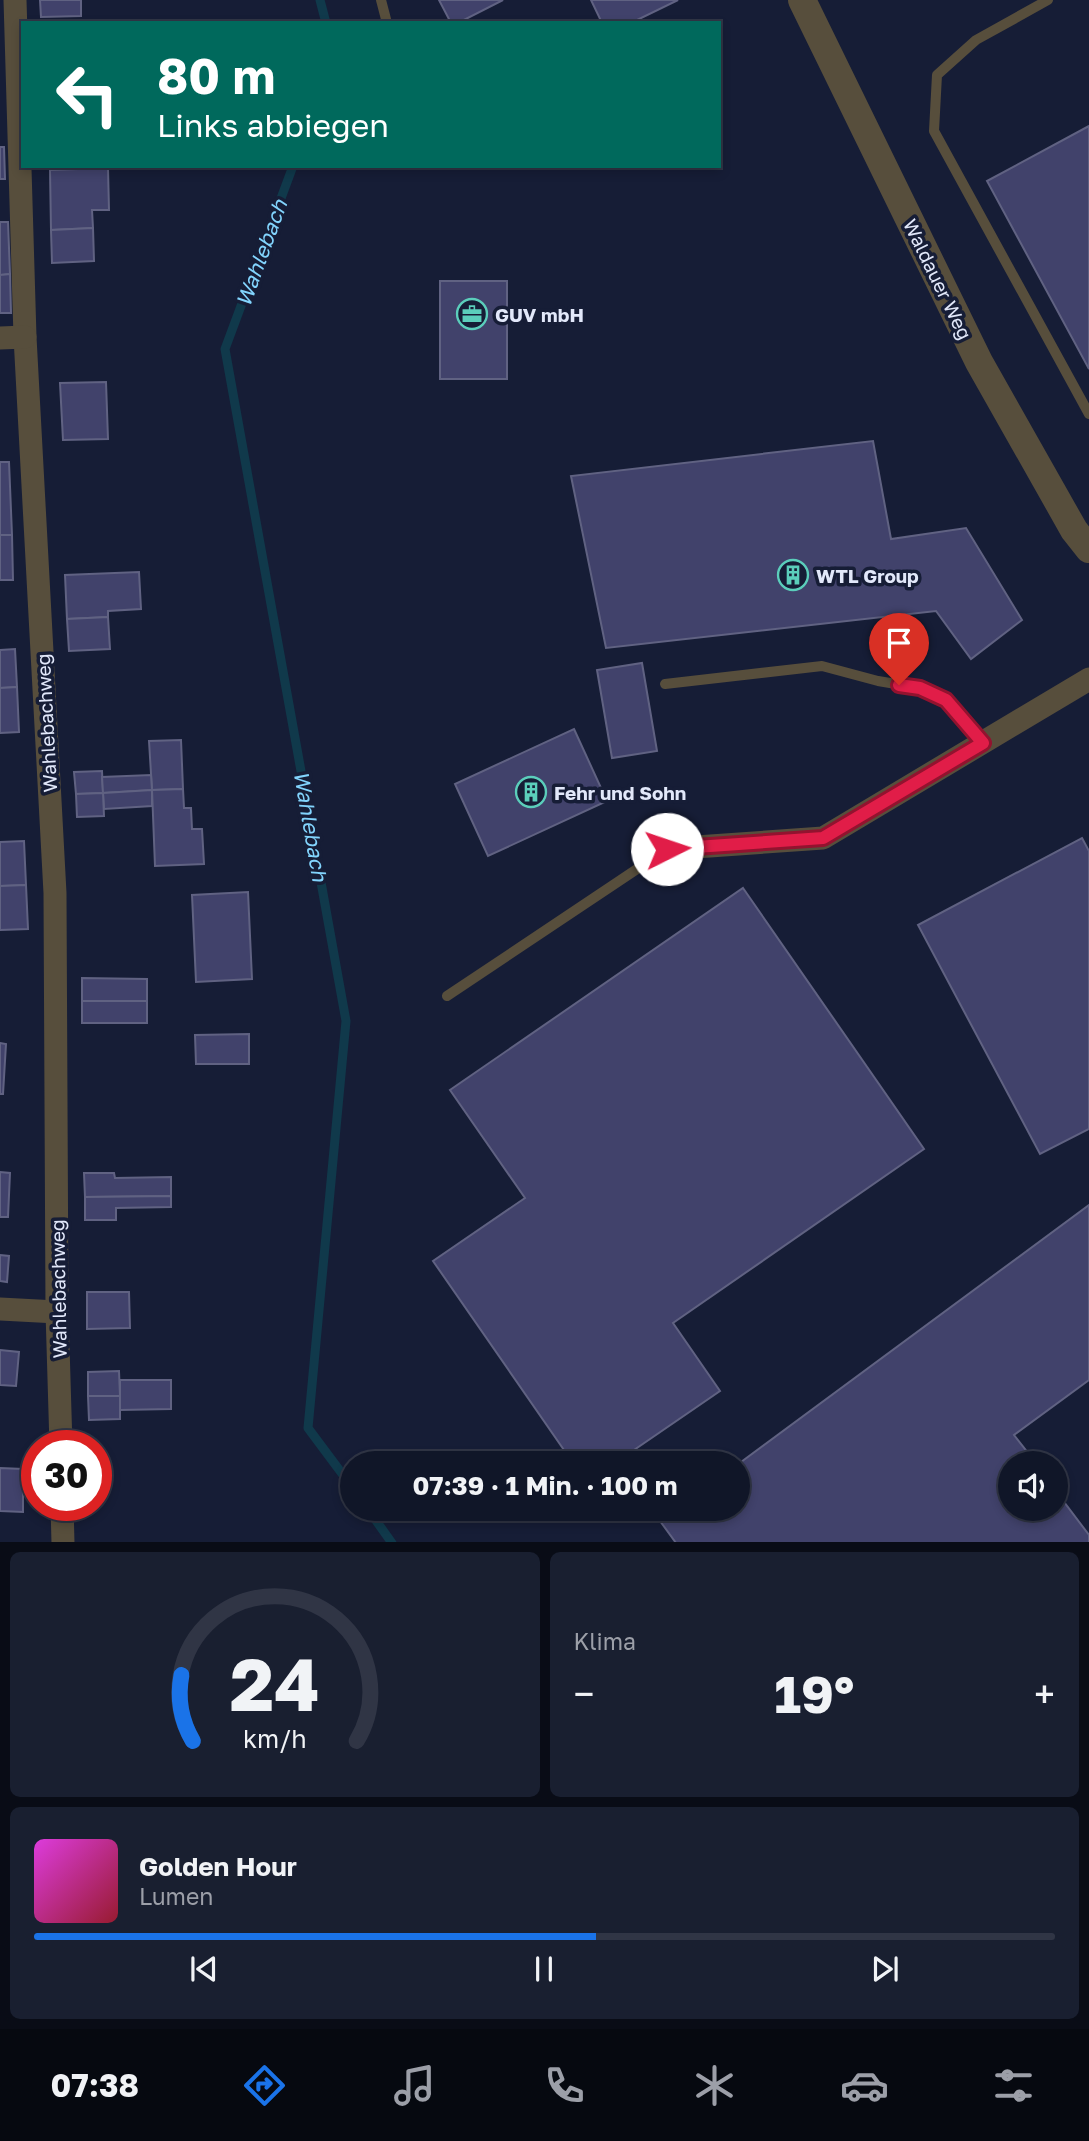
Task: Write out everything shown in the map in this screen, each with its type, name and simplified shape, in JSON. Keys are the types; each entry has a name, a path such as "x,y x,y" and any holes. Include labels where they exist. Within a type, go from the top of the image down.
{"street":[{"name":"Wahlebachweg","path":"15,0 25,337 55,893 57,1312 61,1430"},
{"name":"Waldauer Weg","path":"802,0 979,362 1074,530 1089,550"},
{"path":"0,338 25,337"},
{"path":"667,849 823,838 1089,680"},
{"path":"0,1309 57,1312"},
{"path":"62,1521 63,1542"}],"lane":[{"path":"381,0 386,21"},
{"path":"1048,0 976,40 937,75 934,131 1089,414"},
{"path":"665,684 822,666 920,688 946,700 983,743"},
{"path":"447,996 667,849"}],"building":[{"path":"40,0 81,0 81,16 41,17"},
{"path":"439,0 503,0 462,21 450,21"},
{"path":"591,0 678,0 635,21 601,21"},
{"path":"1089,126 1089,369 987,181"},
{"path":"0,147 4,147 5,179 0,179"},
{"path":"108,168 109,210 92,210 93,228 51,230 50,170"},
{"path":"0,222 8,222 10,274 0,275"},
{"path":"93,228 94,261 52,263 51,230"},
{"path":"10,274 11,313 0,313 0,275"},
{"path":"440,281 507,281 507,379 440,379"},
{"path":"106,382 108,439 63,440 60,383"},
{"name":"WTL Group","path":"873,441 891,539 966,528 1022,620 971,659 936,611 606,648 571,476"},
{"path":"0,462 9,462 12,535 0,535"},
{"path":"0,535 12,535 13,580 0,580"},
{"path":"139,572 141,609 108,611 108,617 67,619 65,575"},
{"path":"108,617 110,649 69,651 67,619"},
{"path":"15,649 17,687 0,688 0,650"},
{"name":"Fehr und Sohn","path":"642,663 657,751 612,758 597,670"},
{"path":"17,687 19,732 0,733 0,688"},
{"name":"Fehr und Sohn","path":"574,729 607,801 488,856 455,784"},
{"path":"181,740 183,789 152,790 149,741"},
{"path":"102,771 103,793 76,794 74,772"},
{"path":"151,775 152,790 103,793 102,777"},
{"path":"183,789 184,808 191,808 192,829 202,829 204,864 155,866 152,790"},
{"path":"152,790 152,806 104,809 103,793"},
{"path":"103,793 104,816 77,817 76,794"},
{"path":"1082,838 1089,851 1089,1129 1040,1154 918,925"},
{"path":"24,841 26,885 0,886 0,842"},
{"path":"26,885 28,929 0,930 0,886"},
{"path":"743,888 924,1149 673,1323 720,1391 632,1451 565,1451 433,1261 525,1198 450,1090"},
{"path":"248,892 252,979 196,982 192,895"},
{"path":"82,978 147,979 147,1001 82,1001"},
{"path":"82,1001 147,1001 147,1023 82,1023"},
{"path":"249,1034 249,1064 196,1064 195,1035"},
{"path":"0,1043 6,1044 3,1094 0,1094"},
{"path":"0,1172 10,1173 8,1217 0,1217"},
{"path":"84,1173 114,1173 115,1178 171,1177 171,1196 85,1197"},
{"path":"171,1196 171,1207 116,1208 116,1220 85,1220 85,1197"},
{"path":"1089,1205 1089,1380 1014,1435 1027,1451 998,1451 998,1521 1068,1521 1068,1507 1089,1535 1089,1542 675,1542 660,1521 750,1521 750,1455"},
{"path":"0,1255 9,1256 7,1282 0,1281"},
{"path":"87,1292 129,1292 130,1328 87,1329"},
{"path":"0,1350 19,1352 16,1386 0,1385"},
{"path":"119,1371 120,1396 88,1396 88,1372"},
{"path":"120,1380 171,1380 171,1409 120,1410"},
{"path":"88,1396 120,1396 120,1419 89,1420"},
{"path":"0,1468 21,1469 21,1512 0,1511"}],"waterway":[{"name":"Wahlebach","path":"320,0 325,21"},
{"name":"Wahlebach","path":"292,168 225,349 346,1021 308,1428 340,1471"},
{"name":"Wahlebach","path":"376,1521 391,1542"}],"place":[{"name":"GUV mbH","path":"472,314"},
{"name":"WTL Group","path":"793,575"},
{"name":"Fehr und Sohn","path":"531,792"}],"route":[{"path":"667,849 823,838 983,743 946,700 920,688 899,685"}]}
